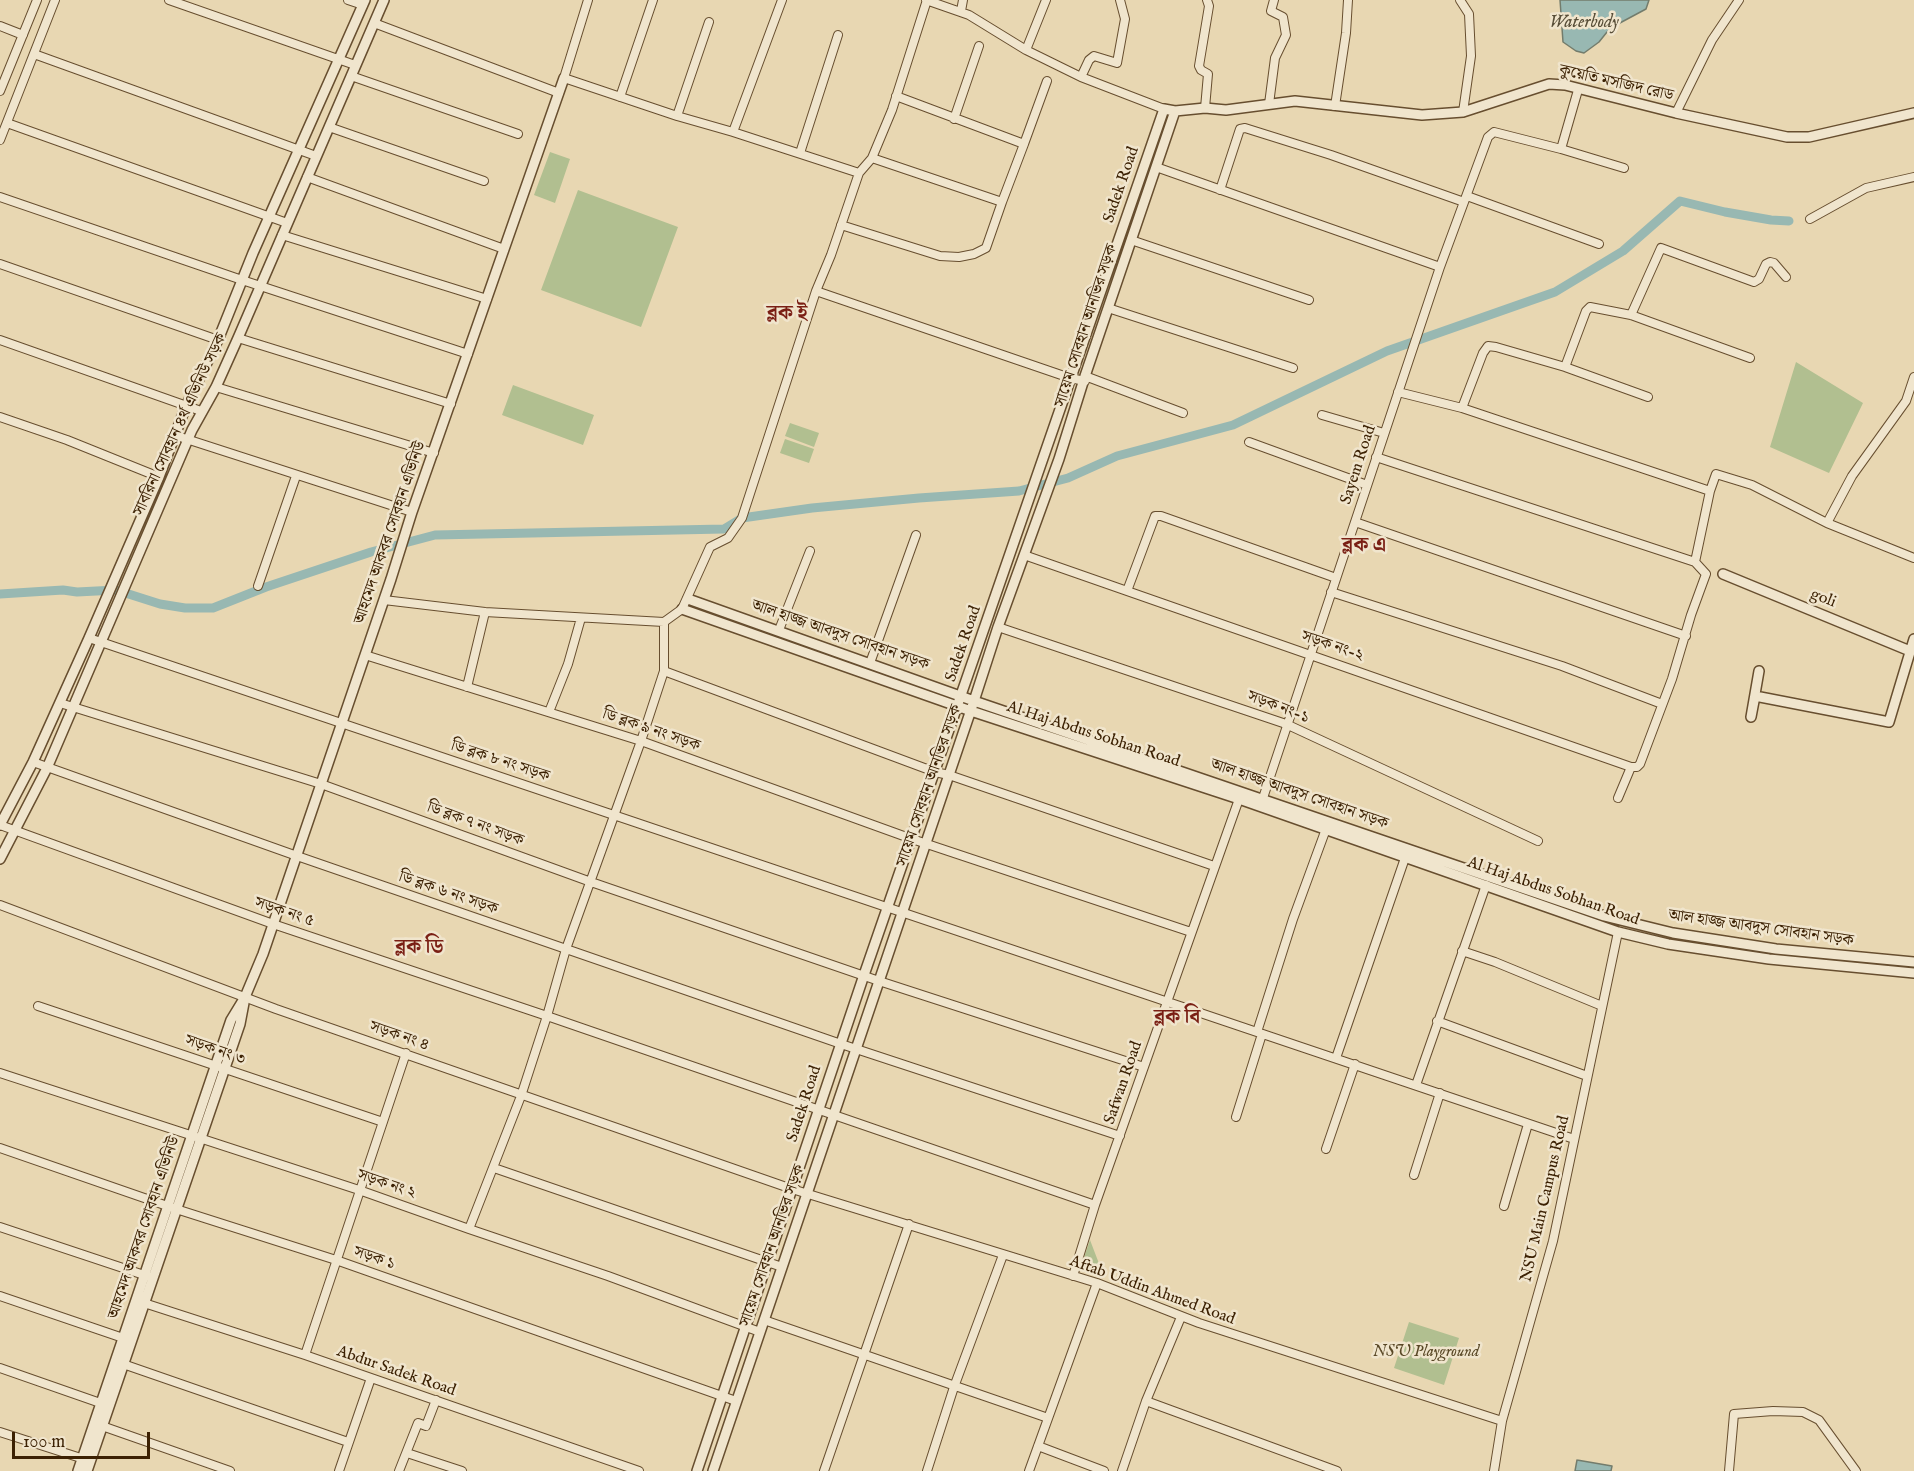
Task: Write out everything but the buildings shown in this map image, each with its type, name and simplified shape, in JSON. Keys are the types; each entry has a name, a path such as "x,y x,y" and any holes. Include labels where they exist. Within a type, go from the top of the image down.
{"street":[{"path":"0,91 37,0"},
{"path":"0,140 55,0"},
{"path":"169,0 355,65"},
{"path":"348,0 364,3"},
{"name":"সাবরিনা সোবহান ৪র্থ এভিনিউ সড়ক","path":"0,860 47,768 188,440 201,411 216,387 238,338 384,0"},
{"path":"588,0 564,78 859,173"},
{"path":"620,97 653,0"},
{"path":"733,132 782,0"},
{"path":"384,600 485,612 664,622 682,609 710,547 728,538 742,518 816,291 859,173 872,158 896,96 927,0 961,11 1026,50 1082,77 1164,109"},
{"path":"961,11 963,0"},
{"path":"1026,50 1046,0"},
{"path":"1082,77 1089,60 1094,56 1117,63 1125,19 1120,0"},
{"path":"1205,108 1208,74 1199,66 1209,6 1207,0"},
{"path":"1269,104 1275,58 1286,35 1283,17 1271,11 1274,0"},
{"path":"1335,106 1346,33 1348,0"},
{"path":"1461,0 1469,14 1471,56 1463,112"},
{"path":"1676,113 1712,40 1740,0"},
{"name":"সাবরিনা সোবহান ৪র্থ এভিনিউ সড়ক","path":"0,825 33,762 89,638 159,477 186,406 218,340 242,280 364,3"},
{"path":"677,116 709,22"},
{"path":"374,23 559,93"},
{"path":"0,26 23,35"},
{"path":"800,153 838,36"},
{"path":"954,119 979,46"},
{"path":"34,54 316,156"},
{"path":"351,76 518,134"},
{"name":"আহমেদ আকবর সোবহান এভিনিউ","path":"86,1464 220,1067 240,1024 245,998 297,856 399,557 412,512 564,78"},
{"path":"841,225 940,256 959,257 974,254 986,248 1047,81"},
{"name":"কুয়েতি মসজিদ রোড","path":"1164,109 1175,111 1205,108 1227,110 1295,101 1422,115 1463,112 1549,84 1564,85 1761,133 1787,137 1809,137 1914,113"},
{"path":"1578,90 1561,149 1624,168"},
{"path":"896,96 1024,144"},
{"name":"Sadek Road","path":"747,1326 864,975 1164,109"},
{"name":"সায়েম সোবহান আনভির সড়ক","path":"713,1471 975,701 998,627 1059,459 1175,111"},
{"path":"7,123 287,224"},
{"path":"329,127 484,181"},
{"path":"1220,190 1240,129 1245,128 1331,154 1599,244"},
{"name":"Sayem Road","path":"1263,798 1440,267 1488,137 1494,132 1561,149"},
{"path":"872,158 1002,201"},
{"path":"1156,167 1440,267"},
{"path":"307,177 504,249"},
{"path":"1809,219 1866,188 1914,177"},
{"path":"0,197 468,354"},
{"path":"282,235 487,299"},
{"path":"1131,240 1309,300"},
{"path":"1631,315 1661,248 1754,282 1759,279 1766,264 1770,262 1774,263 1786,277"},
{"path":"0,264 218,340"},
{"path":"816,291 1070,378 1085,379 1183,413"},
{"path":"1565,368 1586,311 1590,307 1631,315 1750,358"},
{"path":"1108,308 1293,368"},
{"path":"238,338 451,404"},
{"path":"0,340 201,411"},
{"path":"1462,408 1483,353 1488,346 1565,368 1648,397"},
{"path":"1827,523 1852,476 1906,400 1914,377"},
{"path":"216,387 434,453"},
{"path":"1398,392 1462,408 1710,491"},
{"path":"1322,415 1384,434"},
{"path":"0,417 67,440 159,477"},
{"path":"174,435 412,512"},
{"path":"1249,442 1367,485"},
{"path":"1376,457 1695,562 1706,574 1640,764 1637,767 1631,767 1618,798"},
{"path":"1695,562 1710,491 1716,474 1752,485 1827,523 1914,558"},
{"path":"258,586 296,476"},
{"path":"1127,591 1155,516 1161,516 1336,578"},
{"path":"1355,522 1686,636"},
{"path":"870,663 916,535"},
{"path":"779,630 810,551"},
{"name":"সড়ক নং-২","path":"1024,555 1631,767"},
{"name":"goli","path":"1724,574 1910,651"},
{"path":"1331,592 1563,666 1662,704"},
{"name":"আল হাজ্জ আবদুস সোবহান সড়ক","path":"688,599 975,701 1593,912 1648,928 1776,949 1914,962"},
{"name":"Al Haj Abdus Sobhan Road","path":"682,609 971,711 1239,799 1618,932 1668,944 1773,960"},
{"path":"467,687 485,612"},
{"path":"549,712 568,664 581,618"},
{"path":"469,1229 522,1096 566,949 664,671 664,622"},
{"name":"সড়ক নং-১","path":"998,627 1286,724 1538,841"},
{"name":"ডি ব্লক ৮ নং সড়ক","path":"89,638 1574,1139"},
{"path":"1755,696 1889,722 1914,639"},
{"name":"ডি ব্লক ৯ নং সড়ক","path":"364,655 641,741 926,844 1191,932"},
{"path":"664,671 935,772 1214,866"},
{"path":"1751,717 1759,671"},
{"name":"ডি ব্লক ৭ নং সড়ক","path":"60,703 321,784 591,882 879,981 1144,1067"},
{"name":"ডি ব্লক ৬ নং সড়ক","path":"33,762 841,1044 1119,1136"},
{"name":"Safwan Road","path":"1073,1276 1095,1205 1166,1000 1239,799"},
{"name":"সড়ক নং ৫","path":"0,825 273,924 1095,1205"},
{"path":"1236,1117 1293,919 1326,829"},
{"path":"1336,1058 1405,858"},
{"path":"1416,1085 1486,885"},
{"name":"সড়ক নং ৪","path":"0,905 245,998 792,1189"},
{"name":"NSU Main Campus Road","path":"1494,1471 1502,1421 1553,1241 1618,932"},
{"path":"1462,951 1602,1006"},
{"name":"আল হাজ্জ আবদুস সোবহান সড়ক","path":"1773,960 1914,973"},
{"name":"সড়ক নং ৩","path":"38,1006 382,1122"},
{"path":"1437,1021 1587,1076"},
{"path":"305,1355 406,1053"},
{"path":"1326,1149 1355,1064"},
{"name":"সড়ক নং ২","path":"0,1073 359,1190 608,1276 760,1332"},
{"path":"1414,1175 1440,1093"},
{"path":"1504,1206 1528,1124"},
{"name":"সড়ক ১","path":"0,1148 172,1208 336,1260 736,1401"},
{"path":"494,1168 782,1267"},
{"name":"Aftab Uddin Ahmed Road","path":"792,1189 1098,1283 1181,1317 1502,1421"},
{"path":"824,1471 862,1354 909,1224"},
{"path":"0,1227 149,1276"},
{"path":"927,1471 954,1387 1003,1255"},
{"name":"আহমেদ আকবর সোবহান এভিনিউ","path":"78,1471 86,1464 102,1426 105,1404 123,1364 127,1339 144,1303 149,1276"},
{"path":"1029,1471 1098,1283"},
{"path":"0,1296 127,1339"},
{"name":"Abdur Sadek Road","path":"144,1303 305,1355 639,1471"},
{"path":"1122,1471 1146,1401 1181,1317"},
{"path":"764,1320 1048,1418"},
{"name":"সায়েম সোবহান আনভির সড়ক","path":"697,1471 747,1326"},
{"path":"123,1364 348,1442"},
{"path":"0,1368 105,1404"},
{"path":"339,1471 371,1378"},
{"path":"399,1471 418,1423 426,1426 436,1400"},
{"path":"1146,1401 1337,1471"},
{"path":"1729,1471 1734,1414 1773,1411 1803,1412 1819,1420 1856,1471"},
{"path":"102,1426 230,1471"},
{"path":"0,1432 86,1464"},
{"path":"1038,1446 1104,1471"},
{"path":"407,1453 462,1471"}],"green space":[{"path":"550,152 570,159 555,203 534,195"},
{"path":"578,190 678,227 641,327 541,290"},
{"path":"1796,362 1863,403 1829,473 1770,447"},
{"path":"513,385 594,415 583,445 502,415"},
{"path":"790,423 819,433 814,447 785,436"},
{"path":"785,439 814,449 809,463 780,453"},
{"path":"1090,1240 1103,1274 1081,1266"},
{"name":"NSU Playground","path":"1409,1322 1459,1338 1444,1385 1394,1368"}],"water":[{"name":"Waterbody","path":"1560,0 1649,0 1646,9 1618,24 1584,53 1576,51 1563,42"},
{"path":"1577,1460 1612,1466 1611,1471 1575,1471"}],"waterway":[{"path":"0,594 63,590 77,592 116,590 160,604 185,608 213,608 266,587 371,552 435,535 724,529 742,518 812,508 1019,491 1068,478 1117,456 1233,425 1387,351 1555,292 1623,251 1680,201 1725,212 1789,221"}],"district":[{"name":"ব্লক ই","path":"787,315"},
{"name":"ব্লক এ","path":"1364,547"},
{"name":"ব্লক ডি","path":"419,949"},
{"name":"ব্লক বি","path":"1177,1019"}]}
